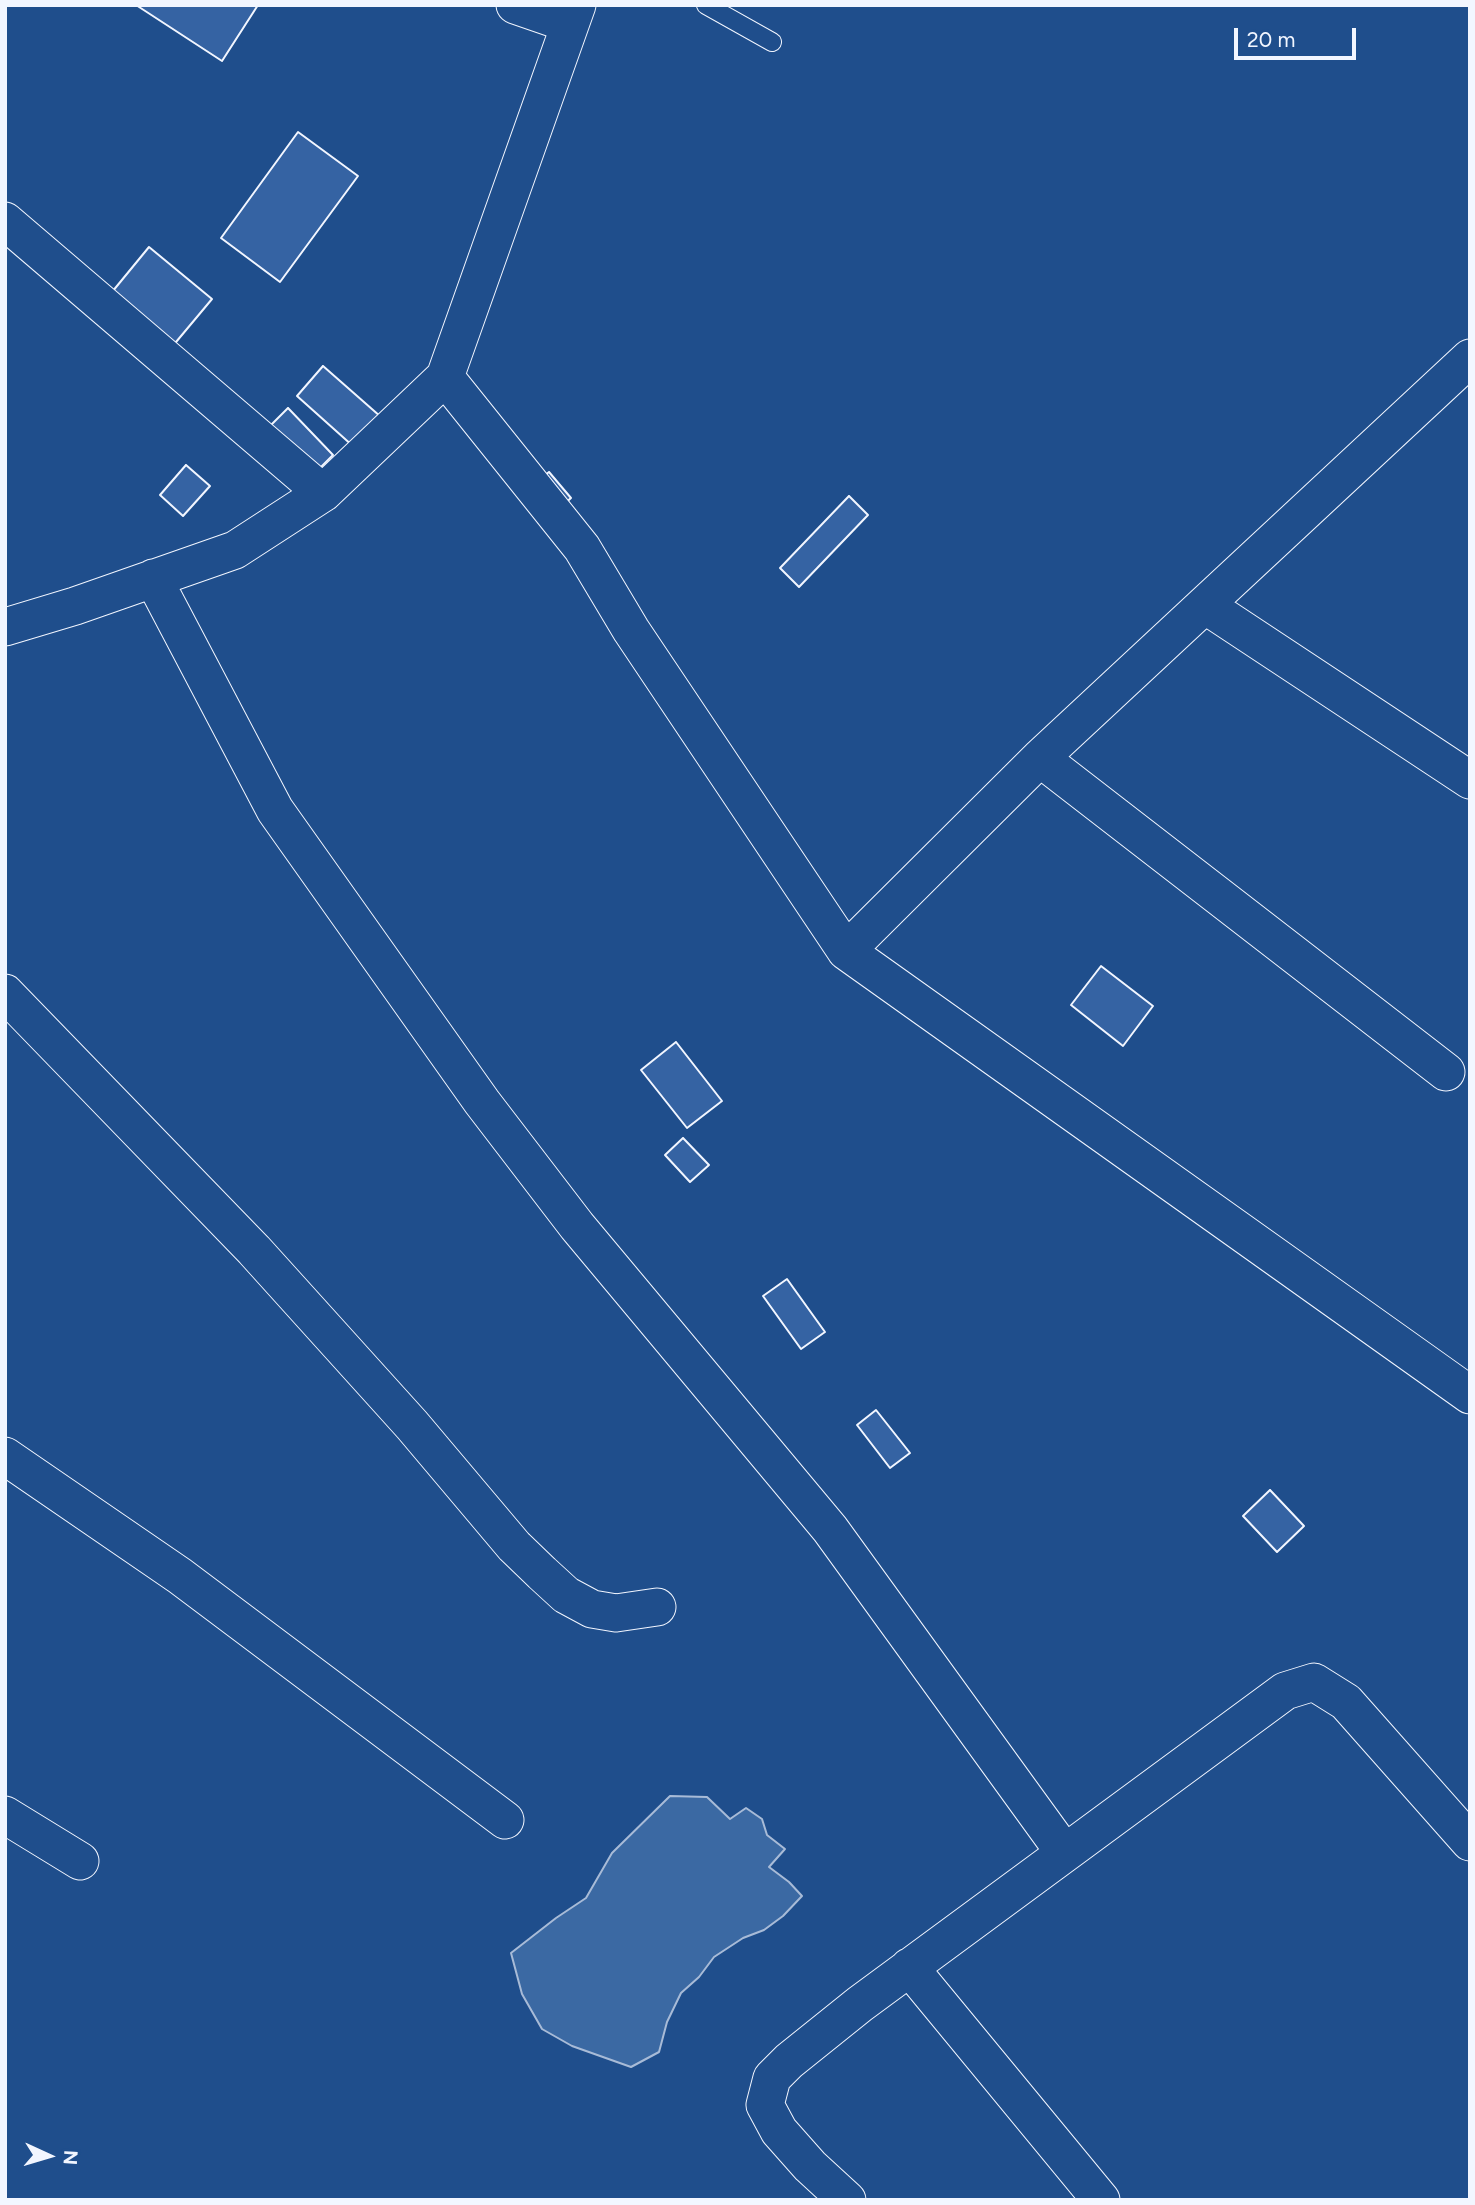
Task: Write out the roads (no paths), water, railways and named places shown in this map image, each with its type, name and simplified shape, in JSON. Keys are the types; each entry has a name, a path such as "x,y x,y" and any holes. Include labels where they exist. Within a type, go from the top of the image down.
{"street":[{"path":"5,627 234,550 323,493 445,377 573,15 515,5"},
{"path":"5,221 323,493"},
{"path":"846,951 1041,758 1470,358"},
{"path":"445,377 582,548 631,630 846,951 1470,1395"},
{"path":"153,578 275,810 482,1102 577,1226 830,1530 1064,1852"},
{"path":"1205,605 1470,780"},
{"path":"1041,758 1446,1072"},
{"path":"5,993 254,1250 412,1425 514,1546 542,1573 566,1595 592,1609 616,1613 657,1607"},
{"path":"5,1456 180,1576 505,1820"},
{"path":"847,2200 810,2166 779,2132 765,2105 772,2078 909,1967 1285,1691 1314,1682 1346,1702 1470,1842"},
{"path":"5,1815 80,1861"},
{"path":"909,1967 1101,2200"}],"lane":[{"path":"706,5 772,42"}],"water":[{"path":"670,1796 707,1797 730,1819 746,1808 762,1819 767,1835 785,1849 769,1867 802,1896 783,1916 764,1930 743,1938 714,1957 699,1977 681,1993 667,2022 659,2052 631,2067 572,2046 542,2029 522,1994 511,1953 586,1898 612,1853"}]}
